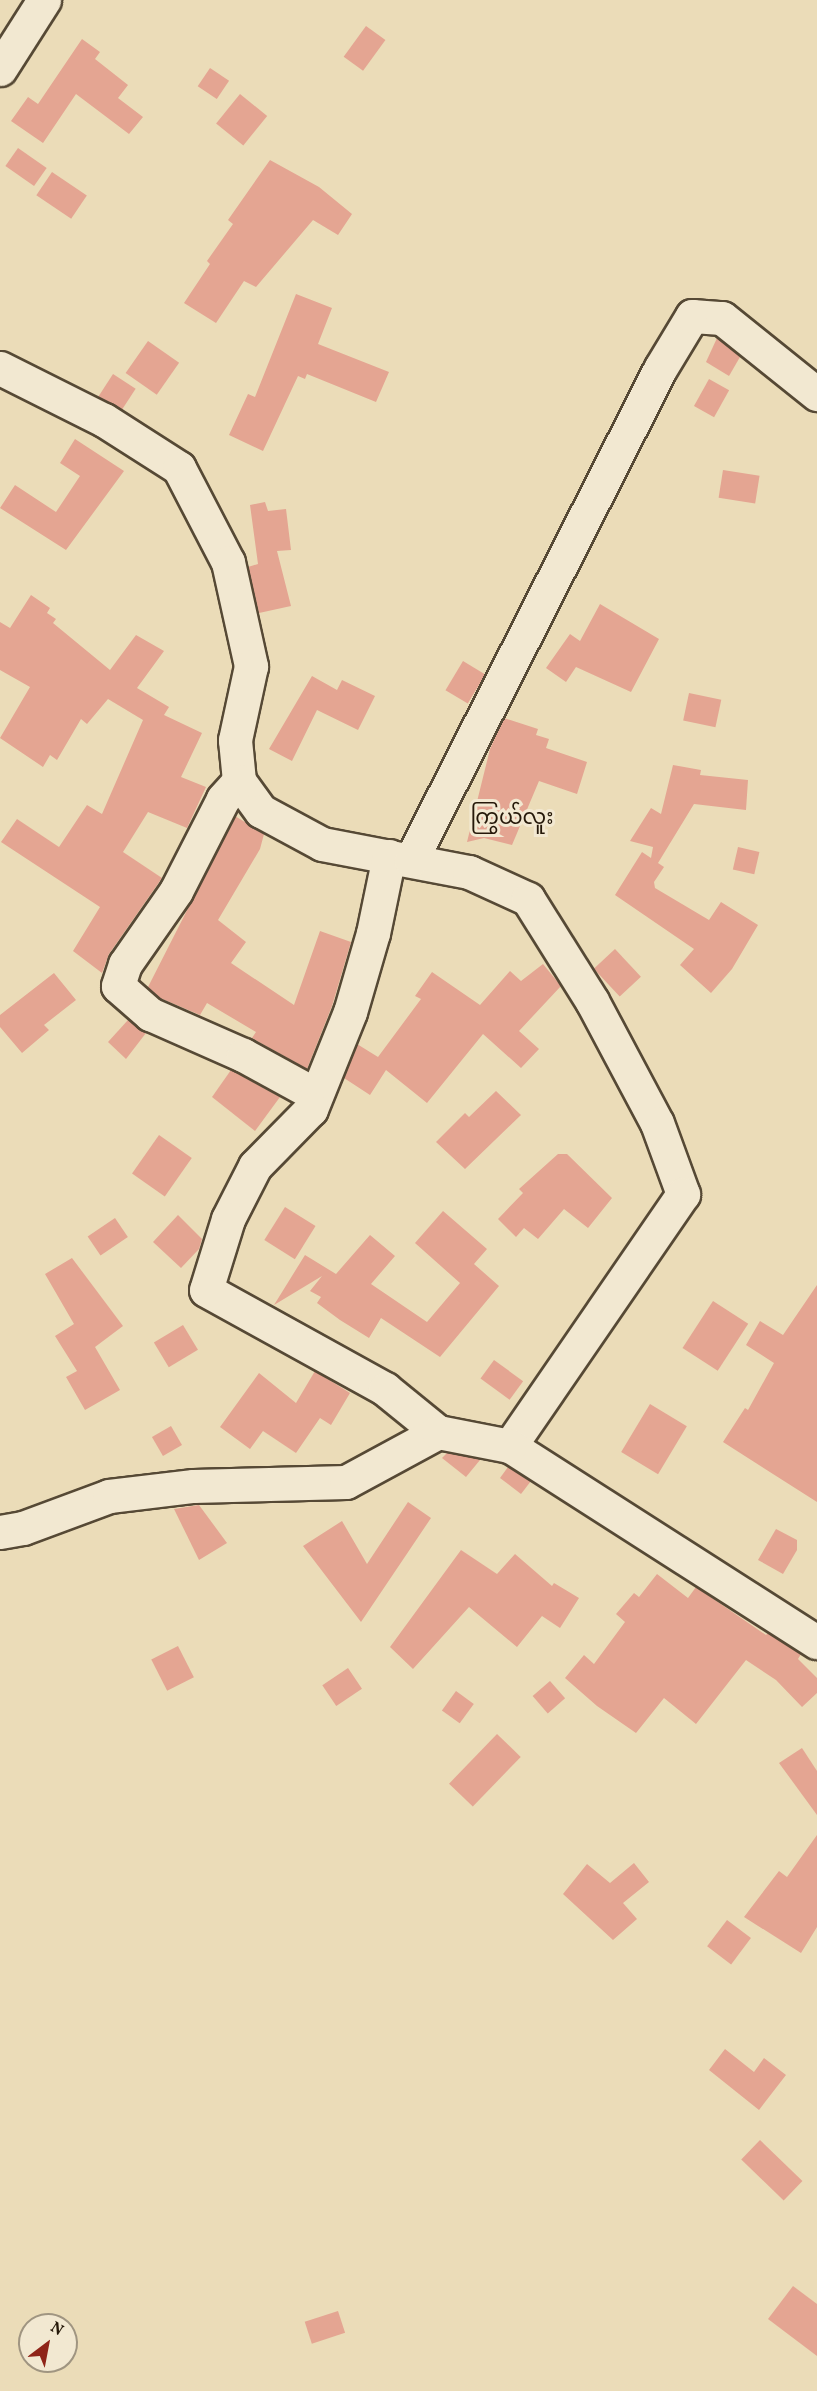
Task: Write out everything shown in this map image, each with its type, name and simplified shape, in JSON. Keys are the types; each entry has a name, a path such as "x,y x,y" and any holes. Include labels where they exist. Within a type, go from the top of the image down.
{"street":[{"path":"0,69 44,0"},
{"path":"817,394 722,318 692,316 660,369 400,858 373,933 350,1012 311,1109 255,1166 228,1219 206,1290 385,1389 438,1432 510,1446 566,1479 817,1642"},
{"path":"0,368 104,420 179,468 228,562 251,666 235,740 239,781 261,812 322,844 470,872 528,899 592,1001 657,1123 683,1194 510,1446"},
{"path":"239,781 222,799 176,891 125,964 118,986 150,1014 243,1055 316,1095"},
{"path":"0,1532 23,1528 110,1496 193,1486 346,1482 438,1432"}],"building":[{"path":"366,26 385,40 363,71 344,57"},
{"path":"82,39 100,52 95,59 128,85 118,98 143,117 129,134 76,94 43,143 11,121 28,97 38,104"},
{"path":"210,68 229,81 217,99 198,86"},
{"path":"240,94 267,116 243,146 216,124"},
{"path":"18,148 47,168 34,186 5,166"},
{"path":"270,160 319,187 352,214 338,235 313,220 256,287 244,281 216,323 184,303 210,264 207,261 233,224 228,220"},
{"path":"52,172 87,195 71,219 36,195"},
{"path":"296,294 332,308 318,344 389,372 376,402 307,374 305,379 298,376 263,451 229,435 248,394 255,397"},
{"path":"717,338 740,357 729,376 706,362"},
{"path":"148,341 179,363 157,395 126,373"},
{"path":"113,374 136,389 121,411 98,397"},
{"path":"709,379 729,390 714,417 694,406"},
{"path":"75,439 124,471 66,550 0,508 15,485 56,512 80,476 60,463"},
{"path":"723,470 760,476 755,503 719,498"},
{"path":"265,502 268,511 286,509 291,550 277,551 291,606 259,613 248,567 258,564 250,505"},
{"path":"31,595 50,608 47,613 56,619 53,623 110,670 136,635 164,651 137,688 169,707 164,715 202,733 181,777 206,787 187,828 148,812 123,852 162,878 109,954 102,973 73,951 100,907 1,842 17,819 59,847 87,805 102,814 143,720 108,699 87,724 81,719 57,760 50,755 43,767 0,738 30,687 0,670 0,622 10,628"},
{"path":"600,604 659,639 631,692 576,667 566,682 546,668 570,634 580,641"},
{"path":"463,661 485,674 468,704 445,690"},
{"path":"312,676 337,690 342,680 375,696 358,730 317,710 292,761 269,749"},
{"path":"689,693 721,700 715,727 683,720"},
{"path":"504,718 538,729 536,735 549,739 546,748 587,762 577,794 539,781 512,845 484,838 467,842 490,749"},
{"path":"673,765 701,770 700,775 748,780 746,810 694,804 658,863 664,867 654,882 655,888 709,920 721,902 758,925 732,969 711,993 680,965 694,949 615,895 642,852 651,858 653,847 630,841 651,808 661,814"},
{"path":"235,816 264,834 260,849 218,920 246,942 231,963 294,1005 320,931 351,942 332,1006 307,1069 252,1038 256,1032 207,1003 200,1015 160,998 148,987"},
{"path":"738,847 759,852 754,874 733,869"},
{"path":"615,949 641,977 620,997 594,969"},
{"path":"543,964 561,986 519,1031 539,1049 521,1068 483,1034 427,1103 386,1070 370,1095 344,1078 357,1044 378,1057 421,999 415,996 432,972 480,1005 510,971 521,981"},
{"path":"54,973 76,1000 44,1025 49,1030 22,1053 0,1027 0,1015"},
{"path":"128,1020 146,1033 126,1059 108,1042"},
{"path":"231,1070 280,1097 255,1131 212,1097"},
{"path":"496,1091 521,1115 465,1169 436,1142 465,1113 469,1117"},
{"path":"159,1135 192,1158 165,1196 132,1174"},
{"path":"558,1154 567,1154 612,1198 588,1228 564,1209 538,1239 524,1228 516,1237 498,1219 523,1193 519,1189"},
{"path":"285,1207 316,1226 295,1259 264,1240"},
{"path":"443,1211 487,1249 474,1264 499,1286 440,1357 381,1318 369,1338 340,1320 317,1303 321,1297 310,1291 322,1276 274,1305 305,1255 336,1274 370,1235 395,1256 371,1284 427,1322 460,1283 415,1243"},
{"path":"178,1215 202,1239 199,1249 181,1268 153,1242"},
{"path":"115,1218 128,1237 101,1256 88,1236"},
{"path":"72,1258 123,1326 95,1347 120,1390 85,1410 66,1377 77,1371 55,1336 74,1324 45,1274"},
{"path":"817,1285 817,1502 723,1442 745,1408 748,1410 774,1363 746,1345 760,1321 783,1335"},
{"path":"713,1301 748,1324 718,1371 683,1348"},
{"path":"183,1325 198,1350 169,1367 154,1343"},
{"path":"494,1360 523,1381 510,1400 480,1379"},
{"path":"315,1371 350,1393 331,1425 320,1418 296,1453 263,1431 250,1449 220,1427 259,1373 296,1403"},
{"path":"650,1404 687,1426 658,1474 621,1452"},
{"path":"171,1426 182,1445 163,1456 152,1437"},
{"path":"447,1453 480,1460 466,1477 442,1458"},
{"path":"508,1467 531,1481 521,1494 500,1478"},
{"path":"408,1502 431,1518 361,1622 303,1546 342,1521 367,1564"},
{"path":"199,1505 227,1543 199,1560 174,1509"},
{"path":"776,1529 797,1540 797,1550 783,1574 758,1560"},
{"path":"461,1550 497,1574 515,1554 552,1586 554,1583 579,1598 560,1628 542,1616 517,1647 469,1607 413,1669 390,1647"},
{"path":"657,1574 688,1598 696,1587 766,1635 768,1633 801,1654 798,1659 817,1678 817,1693 802,1707 776,1680 746,1660 696,1724 664,1698 636,1733 597,1706 565,1678 584,1655 594,1664 625,1622 616,1614 634,1593 639,1597"},
{"path":"178,1646 194,1677 167,1691 151,1660"},
{"path":"348,1668 362,1689 336,1706 322,1685"},
{"path":"550,1681 565,1698 548,1713 533,1696"},
{"path":"456,1691 474,1704 460,1723 442,1710"},
{"path":"497,1734 521,1757 473,1807 449,1784"},
{"path":"802,1748 817,1771 817,1815 779,1763"},
{"path":"817,1835 817,1927 801,1953 744,1917 779,1871 787,1877"},
{"path":"634,1863 649,1882 623,1903 637,1919 613,1940 563,1894 587,1864 610,1883"},
{"path":"727,1920 751,1938 731,1964 707,1946"},
{"path":"725,2049 754,2072 764,2058 786,2075 759,2110 709,2070"},
{"path":"760,2140 802,2181 784,2200 741,2159"},
{"path":"793,2286 817,2304 817,2356 768,2319"},
{"path":"338,2311 345,2333 312,2344 305,2322"}],"district":[{"name":"ကြွယ်လူး","path":"512,819"}]}
